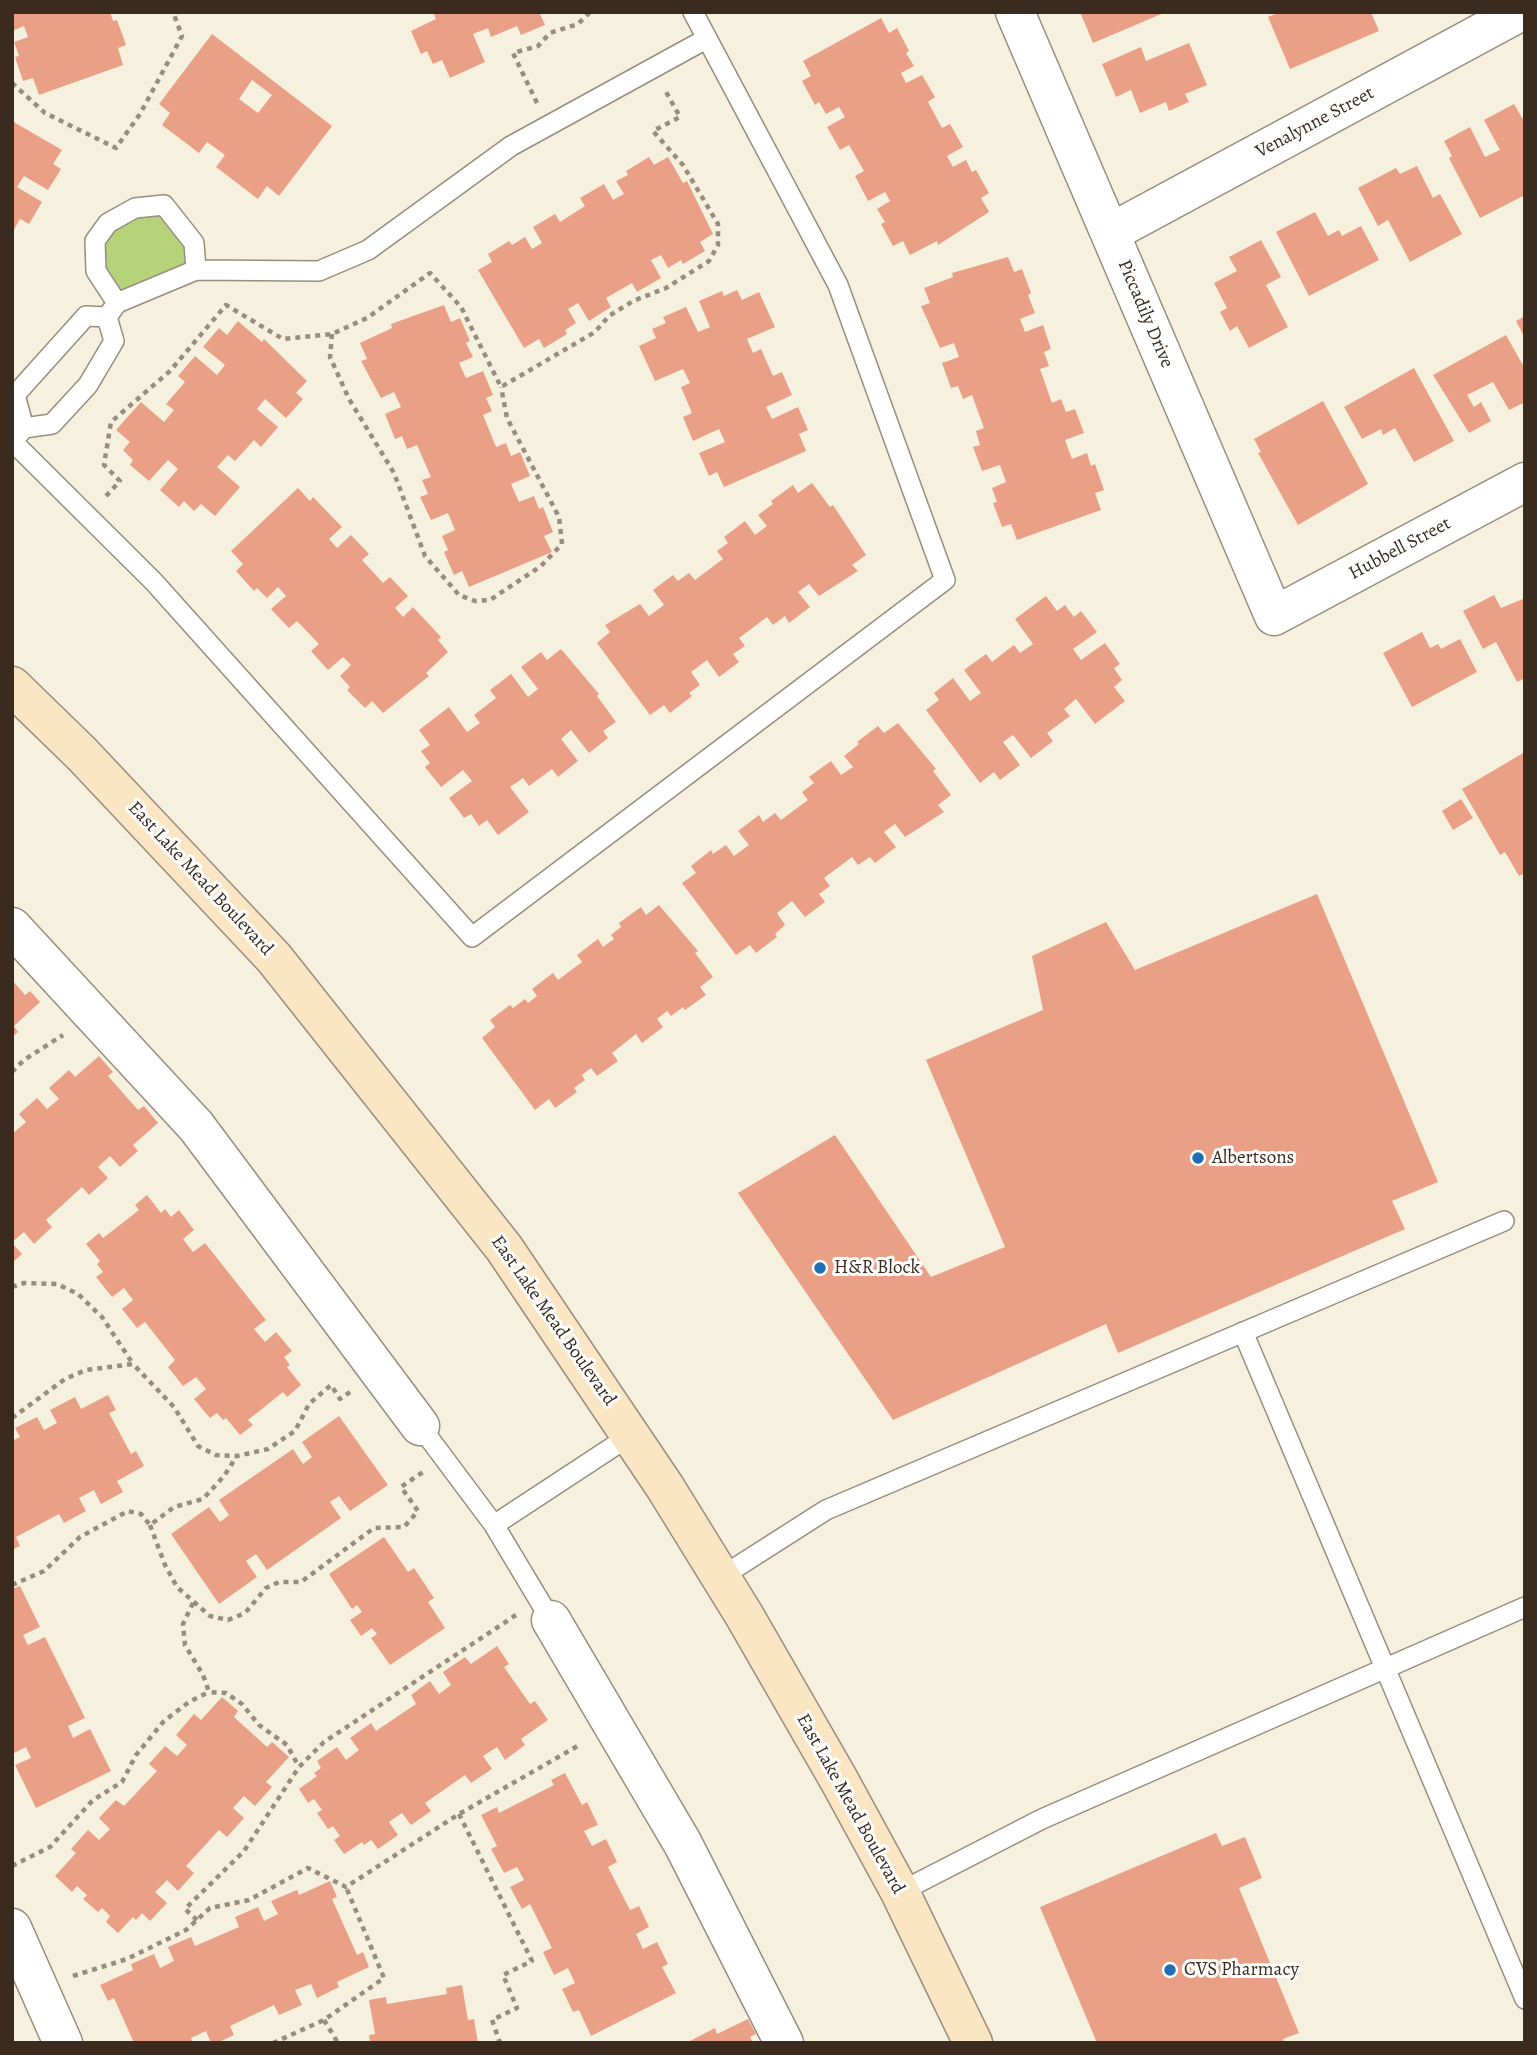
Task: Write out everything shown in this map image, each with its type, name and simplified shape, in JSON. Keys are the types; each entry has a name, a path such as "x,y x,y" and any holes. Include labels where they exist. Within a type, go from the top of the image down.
{"main road":[{"name":"East Lake Mead Boulevard","path":"12,686 82,754 274,958 504,1248 631,1435 721,1577 839,1780 900,1892 974,2043"}],"street":[{"name":"Piccadily Drive","path":"1015,12 1274,617"},
{"name":"Venalynne Street","path":"1110,233 1471,24 1520,12"},
{"name":"Hubbell Street","path":"1274,617 1525,482"},
{"path":"12,927 196,1126 420,1426"},
{"path":"545,1610 683,1844 785,2043"},
{"path":"12,1928 63,2043"}],"lane":[{"path":"693,12 838,285 945,580 472,937 154,582 15,438 15,395 86,316 112,310 197,270 319,271 368,250 511,146 706,39"},
{"path":"15,438 52,424 88,385 114,341 112,310 96,271 94,241 108,223 135,208 164,205 194,243 197,270"},
{"path":"721,1577 825,1510 1504,1221"},
{"path":"1243,1332 1383,1669 1525,1999"},
{"path":"420,1426 494,1525 545,1610"},
{"path":"494,1525 631,1435"},
{"path":"900,1892 1042,1819 1525,1607"}],"path":[{"path":"12,83 45,113 116,148 140,114 182,36 173,12"},
{"path":"548,126 513,53 538,46 550,33 578,24 590,12"},
{"path":"500,387 595,332 610,316 633,301 666,288 709,261 718,245 718,224 683,165 653,131 680,117 653,68"},
{"path":"89,516 120,481 104,464 111,422 170,371 226,305 282,339 332,334 367,318 430,273 461,307 500,387 507,418 559,517 562,544 541,565 490,600 475,601 459,595 425,556 394,473 349,399 330,357 332,334"},
{"path":"12,1072 24,1060 55,1042 89,1010"},
{"path":"12,1287 24,1283 57,1284 78,1294 102,1317 133,1364 174,1406 198,1446 216,1455 237,1456 268,1449 295,1431 309,1404 331,1385 340,1399 379,1371"},
{"path":"12,1418 65,1380 86,1370 133,1364"},
{"path":"150,1525 174,1507 204,1499 225,1476 237,1456"},
{"path":"12,1585 44,1571 80,1537 128,1511 141,1514 150,1525 165,1565 177,1587 210,1616 228,1620 245,1613 266,1588 279,1582 301,1582 374,1528 404,1527 418,1511 401,1487 444,1457"},
{"path":"193,1603 183,1623 186,1645 209,1692"},
{"path":"197,1920 185,1909 244,1851 299,1767 324,1742 545,1610"},
{"path":"12,1866 50,1847 93,1800 122,1782 136,1755 164,1721 189,1702 209,1692 226,1693 242,1704 259,1725 286,1745 299,1767"},
{"path":"346,1887 459,1814 613,1725"},
{"path":"459,1814 532,1961 503,1975 517,2008 492,2020 500,2043"},
{"path":"38,1987 127,1959 186,1930 210,1908 249,1899 308,1868 346,1887 384,1978 324,2020 273,2043"},
{"path":"324,2020 338,2043"}],"green space":[{"path":"164,205 196,270 117,303 96,271 108,223"}],"building":[{"path":"12,12 110,12 113,21 117,20 126,45 118,48 123,65 39,95 33,78 23,81 15,57 19,56 14,42 28,37 24,26 12,31"},
{"path":"433,12 539,12 545,25 521,35 517,26 491,37 488,28 473,34 485,62 450,78 442,60 433,64 427,51 421,54 411,31 436,19"},
{"path":"1080,12 1166,12 1093,43"},
{"path":"1280,12 1371,12 1379,31 1290,69 1268,17"},
{"path":"881,18 889,33 897,28 909,51 906,53 914,66 901,73 906,83 922,75 935,97 928,102 942,128 950,124 963,147 947,156 953,167 966,160 972,172 976,170 989,193 981,198 989,212 938,245 937,241 910,255 903,241 893,246 881,224 885,222 877,209 890,201 885,192 868,201 855,176 864,171 849,145 840,150 827,127 845,117 839,107 826,114 819,102 815,105 802,81 811,76 803,61"},
{"path":"212,34 332,126 279,196 267,186 258,199 216,167 225,155 207,142 199,153 162,125 170,113 159,104","holes":["252,80 272,95 258,113 239,99"]},
{"path":"1189,43 1207,85 1185,94 1189,102 1169,111 1166,102 1140,113 1131,90 1116,97 1102,64 1141,47 1146,61"},
{"path":"1514,104 1525,123 1525,195 1480,218 1449,158 1452,156 1444,141 1470,127 1485,157 1500,150 1484,120"},
{"path":"12,121 62,150 53,164 61,169 48,190 24,176 17,187 42,202 29,224 20,219 12,233"},
{"path":"649,157 654,165 668,157 683,183 687,181 713,234 700,242 705,251 683,264 681,260 668,268 661,255 651,260 661,278 637,292 632,283 606,298 611,307 589,321 578,303 568,309 576,323 565,330 567,334 544,348 539,339 524,348 478,270 492,262 488,254 509,241 512,245 525,237 532,249 542,243 533,227 555,214 560,222 585,206 580,198 604,184 613,200 624,194 616,181 628,175 626,171"},
{"path":"1417,166 1433,198 1440,194 1462,234 1410,262 1388,220 1378,226 1358,188 1396,168 1400,174"},
{"path":"1315,212 1328,236 1339,230 1342,236 1361,226 1379,260 1309,296 1276,232"},
{"path":"1261,240 1281,277 1266,285 1288,327 1249,348 1237,326 1230,331 1220,312 1227,308 1214,283 1237,271 1229,257"},
{"path":"1008,257 1014,272 1022,269 1031,293 1028,295 1035,313 1020,319 1025,332 1043,325 1051,349 1044,352 1049,366 1040,369 1052,403 1061,399 1066,412 1075,409 1084,433 1065,440 1072,459 1087,453 1091,466 1095,464 1104,490 1095,493 1101,510 1017,540 1011,524 1002,527 993,503 997,502 992,488 1006,482 1000,465 982,471 973,447 980,445 976,431 984,428 972,395 963,399 958,386 951,388 942,363 959,357 954,343 940,348 921,306 930,303 924,288 953,277 952,273"},
{"path":"737,290 742,300 759,292 775,327 747,339 753,353 761,349 773,376 782,372 792,395 766,407 772,419 798,407 808,430 799,434 806,451 724,487 717,472 709,476 699,453 725,442 719,429 693,441 683,417 692,413 681,387 690,383 683,369 655,381 639,346 656,338 652,329 666,323 663,317 686,307 698,332 710,327 699,301 722,291 724,296"},
{"path":"444,305 451,322 460,318 470,341 466,343 473,357 459,363 466,378 483,371 493,395 486,398 492,411 483,415 496,447 506,443 511,456 520,452 530,476 511,484 519,502 534,496 539,509 543,507 553,532 544,536 552,552 469,587 462,571 454,575 444,552 448,550 442,536 455,530 448,513 431,520 420,497 428,494 422,480 431,477 417,445 407,449 402,436 395,439 385,414 401,407 394,392 381,398 361,361 367,359 360,343 392,328 391,324"},
{"path":"1525,316 1525,338 1516,321"},
{"path":"238,321 262,342 264,339 307,381 296,393 303,399 286,418 265,399 257,409 278,427 261,447 254,440 235,461 228,455 217,467 240,487 215,516 201,504 194,511 184,501 179,507 160,490 178,469 168,460 149,481 130,465 133,460 123,450 130,442 116,430 141,402 164,422 174,410 166,404 185,382 178,376 195,356 217,375 225,365 203,347 219,328 227,335"},
{"path":"1506,335 1525,369 1525,402 1509,410 1493,382 1467,395 1474,407 1481,402 1491,421 1469,433 1433,375"},
{"path":"1414,368 1454,441 1414,462 1395,428 1383,435 1381,429 1362,439 1344,407"},
{"path":"1323,401 1368,484 1298,525 1258,453 1261,452 1254,439"},
{"path":"812,483 830,507 833,505 866,555 852,565 858,571 819,596 809,584 798,592 810,607 789,623 785,616 773,625 767,617 739,638 745,646 733,654 739,662 719,677 707,660 691,672 700,685 689,693 692,696 670,713 664,705 650,715 597,643 610,632 605,625 640,604 649,616 664,605 653,590 673,575 678,581 689,573 695,580 723,559 717,551 728,543 724,537 745,521 755,535 767,526 758,515 773,504 771,501 793,485 798,493"},
{"path":"298,488 310,501 313,497 342,527 329,539 337,548 351,535 369,554 362,560 383,583 390,577 408,596 395,608 403,617 413,607 441,637 438,640 448,652 426,673 429,676 383,713 372,701 365,708 347,690 350,687 340,676 351,665 343,657 328,670 311,651 319,644 297,621 289,628 271,609 286,596 278,587 267,598 257,588 254,591 236,571 243,564 231,551"},
{"path":"1494,595 1501,608 1525,598 1525,678 1517,682 1496,642 1483,649 1463,611"},
{"path":"1046,596 1057,611 1065,605 1074,617 1081,611 1097,632 1073,649 1081,660 1105,643 1120,664 1114,668 1122,680 1114,687 1125,701 1095,724 1076,699 1064,709 1070,716 1047,733 1053,741 1031,758 1013,735 1003,742 1020,765 1000,780 994,772 980,783 926,710 939,700 934,693 953,678 970,701 981,693 964,670 986,654 992,662 1014,645 1020,653 1033,644 1015,619"},
{"path":"1422,632 1430,648 1438,644 1441,649 1460,639 1477,672 1412,707 1383,653"},
{"path":"561,649 599,694 597,696 616,722 603,731 608,738 589,753 571,730 561,739 578,761 558,777 552,769 529,786 523,778 510,787 529,812 498,835 487,820 479,826 471,814 464,818 449,798 472,781 463,770 441,787 425,767 430,763 421,751 430,745 419,730 449,707 467,732 480,723 474,715 496,698 490,690 511,674 528,697 538,689 521,667 541,652 547,660"},
{"path":"898,723 936,769 933,771 951,795 938,805 944,812 905,837 895,824 884,832 896,847 875,863 870,857 858,865 852,857 824,878 830,886 819,894 825,902 805,917 792,901 777,913 785,925 775,934 777,937 756,953 750,945 736,955 682,883 696,873 691,866 711,850 713,854 726,845 734,856 749,845 738,831 759,815 763,822 775,813 781,820 808,800 802,792 814,783 809,777 831,761 841,775 853,767 844,756 859,744 857,742 878,726 884,733"},
{"path":"1525,752 1525,873 1519,876 1505,852 1500,855 1462,789"},
{"path":"1461,799 1473,818 1453,830 1442,811"},
{"name":"Albertsons","path":"1317,894 1438,1182 1392,1201 1405,1229 1118,1353 1106,1324 893,1420 738,1193 835,1135 931,1277 1005,1247 926,1060 1043,1010 1032,956 1106,922 1135,970"},
{"path":"659,905 698,951 695,953 713,977 700,987 706,995 671,1016 667,1011 657,1019 663,1027 642,1043 636,1034 612,1053 618,1061 597,1076 591,1068 582,1075 585,1080 574,1088 577,1092 555,1108 549,1099 535,1110 482,1038 495,1027 490,1020 510,1005 513,1008 525,999 528,1003 537,996 532,989 553,973 558,980 582,962 577,955 598,939 603,947 614,939 611,935 621,927 619,923 641,907 646,915"},
{"path":"12,980 25,995 30,991 40,1002 14,1026 18,1032 12,1037"},
{"path":"99,1056 113,1072 108,1076 138,1110 144,1106 158,1123 133,1145 138,1151 120,1167 110,1156 98,1167 108,1178 89,1195 82,1187 46,1220 52,1227 34,1244 24,1232 12,1242 12,1134 26,1122 19,1114 37,1098 47,1109 59,1099 49,1088 69,1070 75,1077"},
{"path":"147,1195 161,1213 165,1209 171,1217 179,1210 194,1230 183,1239 193,1252 205,1243 266,1320 254,1329 265,1342 276,1332 292,1351 284,1357 290,1365 287,1367 301,1385 287,1397 283,1392 248,1420 253,1425 240,1435 226,1418 223,1420 217,1413 210,1418 194,1399 206,1389 196,1377 183,1386 168,1367 175,1360 145,1322 137,1328 122,1309 133,1300 124,1288 112,1297 96,1277 103,1272 97,1264 100,1261 86,1244 99,1233 103,1238 139,1210 135,1205"},
{"path":"12,1243 22,1254 12,1263"},
{"path":"108,1395 116,1410 109,1413 131,1454 136,1451 144,1466 117,1481 123,1492 101,1504 94,1490 79,1498 86,1511 64,1523 59,1514 16,1537 20,1546 12,1550 12,1441 20,1437 15,1428 37,1417 44,1430 57,1423 50,1410 75,1397 81,1409"},
{"path":"339,1416 388,1485 350,1511 339,1496 330,1502 341,1518 267,1570 256,1554 246,1561 257,1577 219,1604 171,1534 209,1507 220,1522 229,1515 219,1500 293,1449 303,1464 312,1457 302,1442"},
{"path":"384,1537 408,1572 414,1568 434,1598 428,1602 445,1628 390,1665 371,1638 377,1634 372,1628 361,1636 350,1620 362,1612 357,1605 352,1609 329,1574"},
{"path":"20,1586 40,1627 23,1635 28,1645 45,1637 85,1718 68,1726 73,1738 90,1729 111,1771 36,1808 15,1765 31,1758 26,1747 12,1754 12,1589"},
{"path":"497,1646 509,1664 504,1667 530,1704 535,1701 548,1720 521,1739 525,1745 505,1760 497,1747 483,1756 492,1769 471,1783 465,1775 425,1803 431,1811 411,1825 402,1813 389,1822 398,1835 378,1849 371,1840 364,1845 362,1842 344,1854 334,1840 340,1836 333,1826 328,1829 317,1813 322,1810 314,1799 308,1803 299,1789 317,1776 314,1773 321,1768 317,1761 337,1747 346,1760 359,1750 350,1738 371,1723 376,1731 416,1704 411,1695 430,1681 439,1694 451,1685 443,1672 465,1657 471,1664"},
{"path":"222,1697 238,1711 234,1717 267,1747 272,1742 289,1757 266,1782 272,1787 255,1806 244,1796 233,1808 244,1818 227,1837 219,1830 186,1866 194,1873 178,1891 167,1880 155,1892 167,1903 150,1921 142,1913 136,1920 133,1917 118,1933 106,1922 110,1916 102,1908 98,1912 83,1899 87,1895 77,1886 72,1892 55,1876 76,1853 71,1849 88,1830 99,1840 110,1829 99,1818 116,1800 124,1806 157,1771 149,1764 165,1746 177,1756 187,1745 176,1735 194,1714 201,1720"},
{"path":"565,1773 582,1805 587,1802 598,1825 584,1831 592,1846 606,1839 617,1862 608,1867 630,1910 639,1906 649,1927 636,1934 643,1949 657,1942 668,1964 662,1967 676,1993 591,2036 579,2010 573,2012 562,1989 575,1983 568,1968 554,1975 543,1952 552,1948 530,1904 522,1909 510,1887 524,1880 517,1867 504,1873 491,1849 497,1846 481,1815 497,1807 499,1813 554,1785 551,1780"},
{"name":"CVS Pharmacy","path":"1216,1833 1222,1846 1245,1837 1262,1878 1239,1888 1299,2033 1283,2039 1284,2043 1097,2043 1040,1907"},
{"path":"330,1881 337,1897 332,1899 357,1955 363,1952 369,1967 337,1982 339,1987 317,1998 311,1984 295,1990 302,2005 279,2015 274,2005 230,2026 234,2035 217,2043 211,2043 206,2031 191,2038 193,2043 134,2043 114,1998 108,2001 100,1985 133,1970 131,1964 154,1954 160,1968 174,1961 168,1947 191,1937 195,1946 239,1927 235,1917 258,1907 264,1921 278,1914 271,1901 297,1890 299,1895"},
{"path":"462,1985 468,2020 474,2019 478,2043 370,2043 369,2035 375,2034 369,2000 386,1997 387,2004 447,1994 446,1988"},
{"path":"748,2019 756,2034 750,2037 753,2043 690,2041 715,2028 717,2034"}],"place":[{"name":"Albertsons","path":"1198,1158"},
{"name":"H&R Block","path":"820,1268"},
{"name":"CVS Pharmacy","path":"1170,1970"}]}
